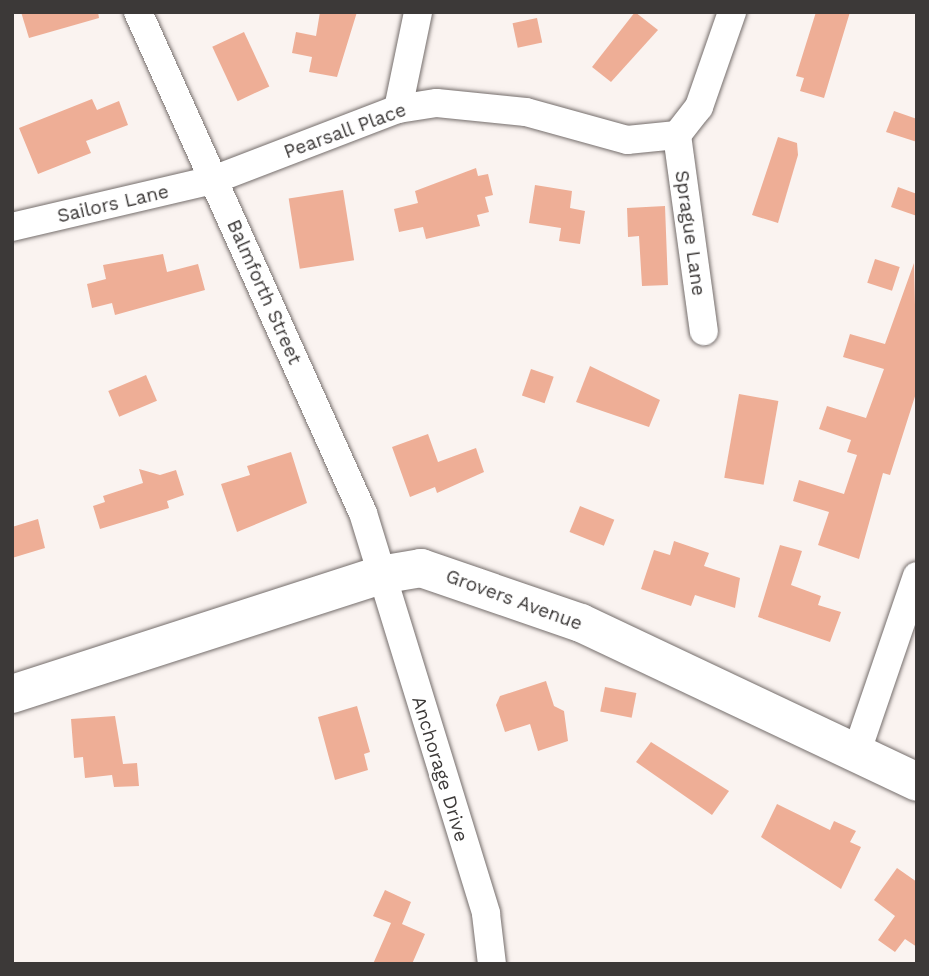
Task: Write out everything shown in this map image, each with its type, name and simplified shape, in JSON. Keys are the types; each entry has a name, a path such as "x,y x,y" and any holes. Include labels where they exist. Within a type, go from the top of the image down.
{"street":[{"name":"Balmforth Street","path":"138,12 363,513 380,575"},
{"path":"398,109 418,12"},
{"path":"677,135 699,107 732,12"},
{"name":"Pearsall Place","path":"213,180 398,109 482,106 627,140 677,135"},
{"name":"Sprague Lane","path":"677,135 704,331"},
{"name":"Sailors Lane","path":"12,228 213,180"},
{"name":"Grovers Avenue","path":"12,694 380,575 421,568 497,590 689,671 917,782"},
{"name":"Anchorage Drive","path":"380,575 486,914 492,964"},
{"path":"856,754 917,576"}],"building":[{"path":"21,12 98,12 99,18 29,38"},
{"path":"320,12 357,12 337,77 309,72 312,57 292,53 296,32 316,36"},
{"path":"635,12 658,30 611,82 592,67"},
{"path":"816,12 850,12 824,98 800,91 804,78 796,76"},
{"path":"537,18 542,42 518,48 513,23"},
{"path":"244,32 269,86 238,101 212,47"},
{"path":"92,99 97,110 119,101 128,125 86,141 91,153 38,174 19,128"},
{"path":"894,111 917,119 917,142 886,132"},
{"path":"778,137 797,143 798,155 778,223 752,215"},
{"path":"476,168 478,176 488,174 493,195 485,197 489,212 477,215 480,226 426,239 423,227 399,232 394,209 418,203 415,191"},
{"path":"535,185 572,191 570,208 585,211 580,244 559,241 561,228 529,223"},
{"path":"898,187 917,194 917,216 891,207"},
{"path":"343,190 354,260 300,269 289,199"},
{"path":"665,206 668,285 642,286 639,236 628,237 627,208"},
{"path":"163,254 167,272 198,264 205,290 115,315 112,303 92,308 87,284 106,279 103,265"},
{"path":"875,259 900,267 892,291 867,283"},
{"path":"914,263 917,390 890,475 883,473 859,559 818,545 829,512 793,501 799,480 844,494 857,455 847,452 851,440 819,429 827,406 866,418 884,369 843,357 850,334 885,344"},
{"path":"590,366 660,400 649,427 576,402"},
{"path":"531,369 554,377 545,403 522,395"},
{"path":"146,375 157,401 119,417 108,391"},
{"path":"739,394 778,401 764,485 724,478"},
{"path":"428,434 438,462 476,448 484,472 437,493 435,487 410,497 392,447"},
{"path":"291,452 307,503 237,532 221,484 250,475 247,466"},
{"path":"139,469 160,475 176,470 184,495 167,501 169,508 100,529 93,506 105,502 103,496 143,483"},
{"path":"580,506 614,520 604,546 570,532"},
{"path":"38,519 45,548 12,558 12,527"},
{"path":"674,541 709,553 704,566 740,578 735,608 695,595 691,606 641,589 654,550 670,555"},
{"path":"780,545 802,551 791,585 821,596 818,605 841,612 830,642 758,617"},
{"path":"546,681 554,706 564,711 568,741 538,751 530,724 505,732 496,705 500,696"},
{"path":"605,687 636,693 632,718 600,712"},
{"path":"357,706 370,752 364,754 368,770 335,780 318,717"},
{"path":"115,716 123,764 137,763 139,786 114,787 112,775 85,778 83,757 74,758 71,719"},
{"path":"651,742 729,791 712,815 636,762"},
{"path":"777,804 830,830 834,821 856,831 850,842 861,847 841,889 761,837"},
{"path":"897,868 917,882 917,947 905,939 895,952 878,940 895,916 874,900"},
{"path":"385,890 411,902 402,924 425,934 412,964 373,964 391,923 373,916"}]}
